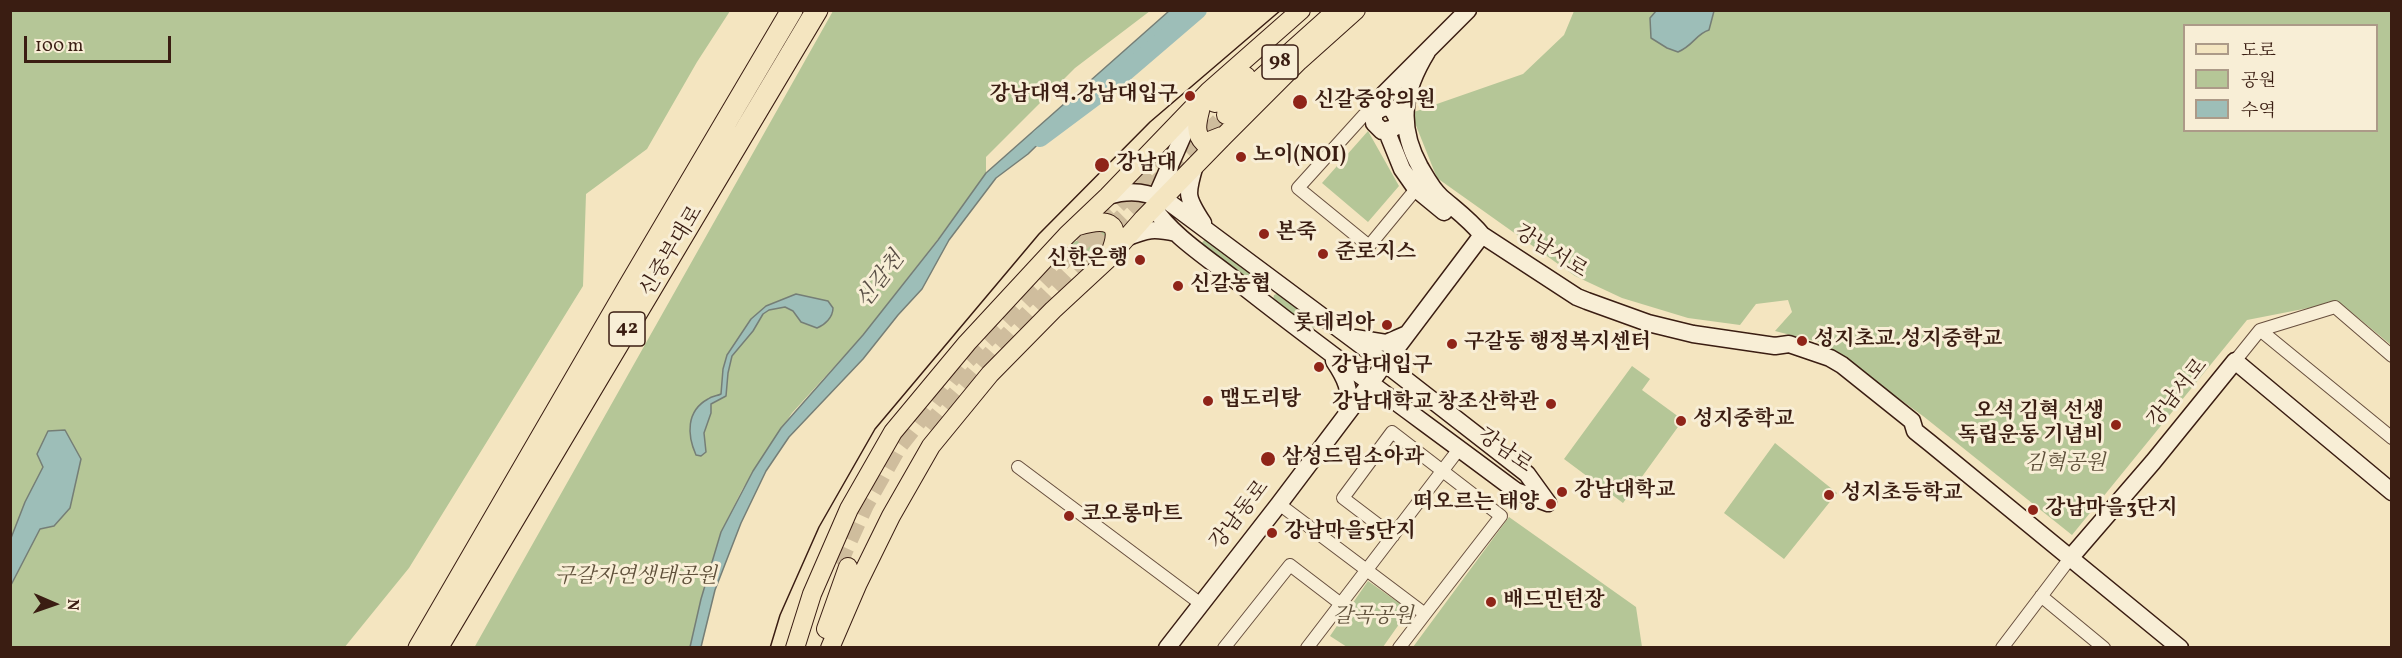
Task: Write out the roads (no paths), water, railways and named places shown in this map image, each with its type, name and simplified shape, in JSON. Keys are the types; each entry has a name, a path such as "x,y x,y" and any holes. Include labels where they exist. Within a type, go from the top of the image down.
{"highway":[{"name":"신중부대로","path":"419,648 792,10"},
{"name":"신중부대로","path":"437,648 817,10"},
{"path":"452,648 540,501 669,259"}],"main road":[{"path":"795,648 812,594 849,509 893,432 967,343 1076,227 1213,103 1301,10"},
{"name":"98","path":"1213,103 1319,10"},
{"name":"98","path":"1213,103 1260,79 1337,10"},
{"path":"830,648 858,583 891,516 931,446 990,374 1053,310 1107,260 1157,201 1356,10"},
{"path":"1213,103 1196,127 1197,136 1204,143 1224,136"},
{"path":"1076,227 1100,220 1112,225 1115,230 1114,239 1107,260"},
{"path":"805,648 818,609 843,565 820,648"}],"street":[{"path":"1467,10 1384,94 1386,121 1402,169 1416,189 1465,231 1482,235"},
{"path":"1386,121 1403,86 1427,52"},
{"path":"1415,72 1405,109 1407,138 1426,177 1440,196"},
{"path":"1108,196 1137,191 1157,201 1188,124 1213,103"},
{"path":"1416,189 1369,246 1298,188 1364,116 1386,121 1422,181 1471,221 1482,235"},
{"path":"1195,165 1187,190 1193,208 1208,232"},
{"name":"강남로","path":"1157,201 1189,217 1386,364 1527,474 1548,503 1516,491 1325,348 1177,233 1157,201"},
{"path":"1126,238 1146,230 1156,229 1177,233 1189,217"},
{"name":"강남서로","path":"1371,382 1482,235 1577,297 1587,301 1648,323 1682,331 1775,346 1787,354 1826,367 1906,429 1915,431 2181,648"},
{"path":"2235,361 2260,330 2335,307 2391,356"},
{"path":"2260,330 2391,438"},
{"path":"1349,337 1386,344 1408,333"},
{"path":"1325,348 1347,380 1350,395 1348,411"},
{"name":"강남서로","path":"2071,557 2153,462 2235,361 2391,492"},
{"name":"강남동로","path":"1167,648 1371,382"},
{"path":"1393,536 1343,498 1392,432 1501,516 1399,648"},
{"path":"1307,648 1459,449"},
{"path":"1018,467 1201,604"},
{"path":"1279,504 1425,614"},
{"path":"2002,648 2071,557"},
{"path":"1226,647 1290,565 1341,604"},
{"path":"2041,596 2104,648"}],"water":[{"path":"1169,11 1188,11 1069,114 1028,154 996,178 949,240 922,289 863,359 789,437 766,471 741,523 715,590 701,647 690,647 701,599 721,532 753,471 781,428 863,335 938,240 986,173"},
{"path":"1656,11 1714,11 1709,30 1678,52 1651,38 1650,18"},
{"path":"796,294 828,301 833,308 830,317 826,323 817,328 801,322 793,311 785,307 769,310 763,314 753,331 732,356 726,396 711,404 711,413 704,433 706,452 701,456 696,455 690,432 692,417 701,404 721,394 723,369 727,355 751,319 766,306"},
{"path":"65,430 81,459 70,508 54,526 40,529 11,585 11,538 25,502 43,467 37,454 48,431"}],"waterway":[{"name":"신갈천","path":"1040,138 1107,88 1198,10"}],"tunnel":[{"path":"928,428 998,346 1035,307 1226,115"},
{"path":"838,564 865,505 898,447 961,366 1183,137"}],"tram line":[{"path":"770,648 780,615 819,527 875,429 1039,234 1150,122 1281,10"}],"place":[{"name":"강남대역.강남대입구","path":"1190,96"},
{"name":"신갈중앙의원","path":"1300,102"},
{"name":"노이(NOI)","path":"1241,157"},
{"name":"강남대","path":"1102,165"},
{"name":"본죽","path":"1264,234"},
{"name":"준로지스","path":"1323,254"},
{"name":"신한은행","path":"1140,260"},
{"name":"신갈농협","path":"1178,286"},
{"name":"롯데리아","path":"1387,325"},
{"name":"성지초교.성지중학교","path":"1802,341"},
{"name":"구갈동 행정복지센터","path":"1452,344"},
{"name":"강남대입구","path":"1319,367"},
{"name":"맵도리탕","path":"1208,401"},
{"name":"강남대학교 창조산학관","path":"1551,404"},
{"name":"성지중학교","path":"1681,421"},
{"name":"오석 김혁 선생 독립운동 기념비","path":"2116,425"},
{"name":"삼성드림소아과","path":"1268,459"},
{"name":"강남대학교","path":"1562,492"},
{"name":"성지초등학교","path":"1829,495"},
{"name":"떠오르는 태양","path":"1551,504"},
{"name":"강남마을3단지","path":"2033,510"},
{"name":"코오롱마트","path":"1069,516"},
{"name":"강남마을5단지","path":"1272,533"},
{"name":"배드민턴장","path":"1491,602"}],"park label":[{"name":"김혁공원","path":"2065,465"},
{"name":"구갈자연생태공원","path":"636,578"},
{"name":"갈곡공원","path":"1373,618"}]}
